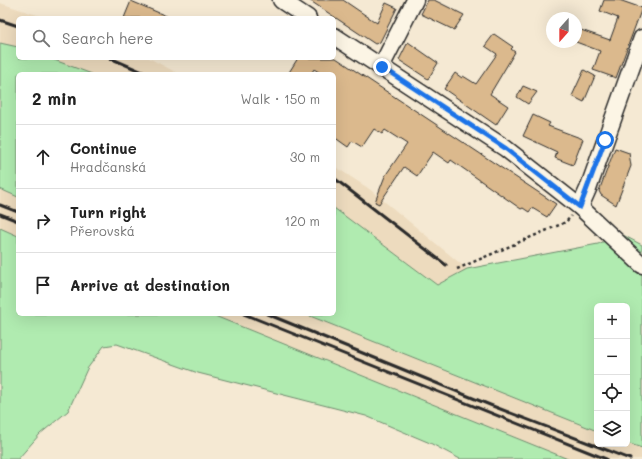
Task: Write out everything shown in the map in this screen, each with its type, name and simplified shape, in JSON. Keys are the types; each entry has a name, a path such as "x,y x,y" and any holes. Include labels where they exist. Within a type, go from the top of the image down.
{"street":[{"path":"281,0 305,16"},
{"path":"382,67 415,0"},
{"path":"336,37 505,148 580,207 642,265"},
{"path":"580,207 588,189 642,38"}],"path":[{"path":"457,269 566,222 580,207"}],"shaded area":[{"path":"0,3 40,16 16,16 16,47 0,43"},
{"path":"54,60 153,60 175,72 87,72"},
{"path":"336,167 368,188 467,269 437,285 336,209"},
{"path":"0,189 16,196 16,235 0,228"},
{"path":"215,316 310,316 594,430 594,447 630,447 630,444 642,448 642,459 568,459"}],"green space":[{"path":"0,43 16,47 16,60 54,60 87,72 16,72 16,196 0,189"},
{"path":"336,209 437,285 467,269 598,244 621,234 642,245 642,448 630,444 630,303 594,303 594,430 310,316 336,316"},
{"path":"0,228 16,235 16,316 215,316 568,459 460,459 430,443 366,416 198,373 117,344 104,346 87,369 68,411 40,434 18,459 0,459"}],"building":[{"path":"309,0 343,0 377,23 386,3 397,8 380,42 375,44 336,18 336,16 333,16"},
{"path":"428,0 434,0 464,15 454,30 421,14"},
{"path":"604,0 619,0 642,8 616,78 593,70 600,51 582,44 582,30 610,40 618,18 600,11"},
{"path":"131,1 166,16 125,16"},
{"path":"494,34 513,47 511,49 515,52 490,94 508,106 496,125 444,89 455,73 476,84 497,54 485,46"},
{"path":"408,42 438,63 428,79 399,60"},
{"path":"336,58 556,204 547,217 532,208 529,212 523,208 521,209 451,160 449,163 433,152 417,176 404,167 379,204 375,202 385,176 407,144 385,130 382,134 374,129 362,147 352,141 348,147 336,138 336,72 319,72 314,69 312,72 289,72 297,60 336,60"},
{"path":"584,70 595,76 584,102 572,96"},
{"path":"523,86 537,92 528,104 517,97"},
{"path":"533,115 550,123 548,126 583,139 573,165 555,158 557,152 523,136"},
{"path":"615,148 629,153 631,166 616,205 601,195 599,191"}],"railway":[{"path":"0,20 16,25"},
{"path":"115,60 142,72"},
{"path":"336,180 446,265"},
{"path":"0,205 16,211"},
{"path":"0,214 16,220"},
{"path":"249,316 606,459"},
{"path":"272,316 490,405 630,459"}],"route":[{"path":"382,67 505,148 540,174 580,207 588,189 605,140"}]}
